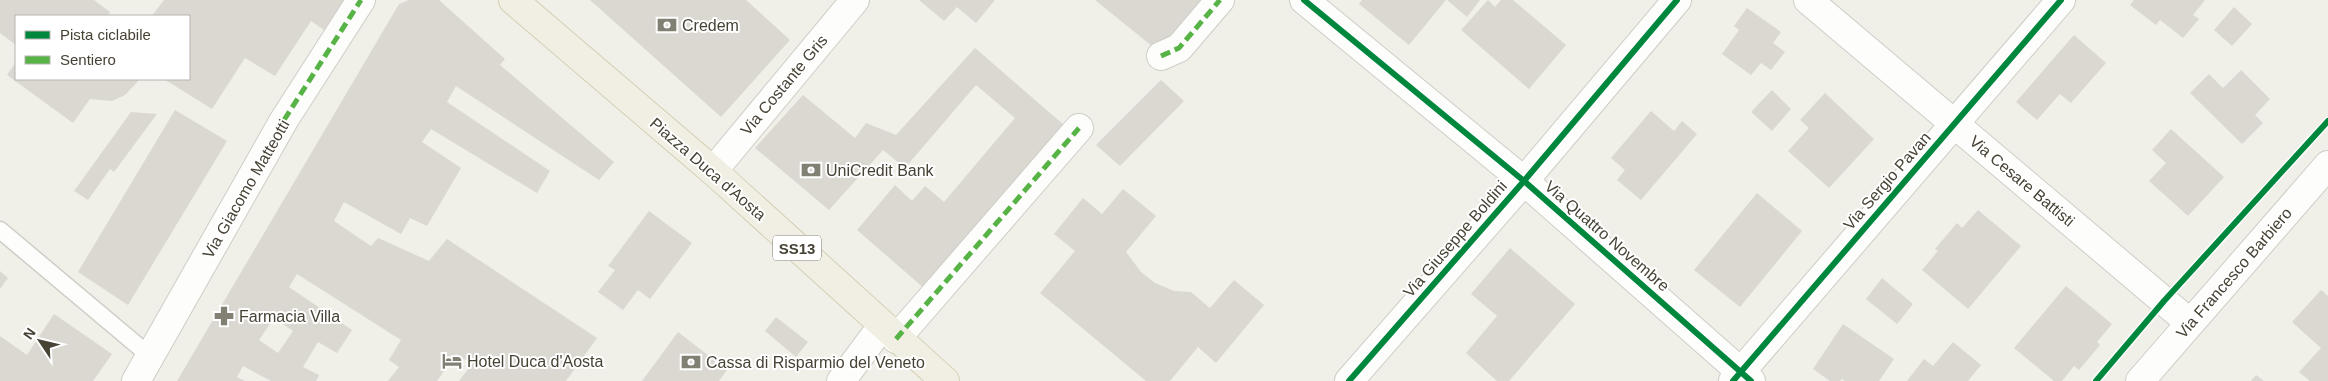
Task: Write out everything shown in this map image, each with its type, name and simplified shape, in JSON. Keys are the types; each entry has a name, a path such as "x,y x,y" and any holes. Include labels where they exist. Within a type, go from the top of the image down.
{"main road":[{"name":"Piazza Duca d'Aosta","path":"513,0 713,171 945,381"}],"street":[{"name":"Via Giacomo Matteotti","path":"136,381 284,120 361,0"},
{"name":"Via Costante Gris","path":"713,171 855,0"},
{"path":"1161,56 1179,48 1220,0"},
{"name":"Via Quattro Novembre","path":"1304,0 1524,181 1742,378"},
{"name":"Via Giuseppe Boldini","path":"1350,381 1524,181 1677,0"},
{"name":"Via Cesare Battisti","path":"1808,0 2190,323"},
{"name":"Via Sergio Pavan","path":"1742,378 1954,124 2061,0"},
{"path":"840,381 889,332 1079,128"},
{"name":"Via Francesco Barbiero","path":"2140,381 2328,165"}],"lane":[{"path":"0,230 150,356"}],"building":[{"path":"0,0 94,0 110,12 108,15 15,15 15,44 0,33"},
{"path":"164,0 346,0 327,32 311,21 275,76 245,58 212,109 166,80 190,80 190,15 153,15"},
{"path":"409,0 439,0 505,59 500,65 614,162 599,180 456,86 447,102 550,171 537,193 431,129 422,142 461,168 427,226 410,218 401,234 344,202 334,221 371,246 378,238 429,261 447,239 597,338 566,381 459,381 472,364 456,354 437,381 388,381 399,367 389,360 401,340 297,274 289,287 352,330 337,353 318,342 303,367 319,375 316,381 271,381 243,366 237,377 245,381 177,381 399,4","holes":["274,318 293,331 278,353 259,340"]},
{"path":"590,0 746,0 790,40 721,117"},
{"path":"919,0 995,0 976,23 957,7 944,21"},
{"path":"1095,0 1208,0 1163,55"},
{"path":"1362,0 1446,0 1409,45 1359,4"},
{"path":"1447,0 1480,0 1467,17"},
{"path":"1488,0 1495,7 1501,0 1513,0 1566,45 1529,89 1461,30"},
{"path":"2134,0 2205,0 2193,15 2199,19 2183,38 2160,20 2156,25 2130,5"},
{"path":"2234,7 2252,24 2232,46 2214,30"},
{"path":"1747,8 1781,32 1773,43 1785,52 1771,70 1761,63 1751,75 1722,54 1739,30 1734,26"},
{"path":"2074,35 2106,63 2071,103 2060,94 2037,120 2016,102"},
{"path":"975,48 1064,125 925,289 857,230 895,185 912,201 925,186 944,202 1015,118 976,85 905,168 883,150 829,210 755,148 803,95 855,138 866,123 896,135"},
{"path":"15,63 15,80 139,80 125,95 112,101 90,99 73,123 7,75"},
{"path":"2241,70 2270,99 2255,115 2263,123 2242,144 2190,93 2209,74 2223,88"},
{"path":"1161,80 1184,101 1120,166 1096,145"},
{"path":"1772,90 1791,109 1772,131 1751,112"},
{"path":"1825,93 1874,139 1829,188 1788,151 1809,128 1800,120"},
{"path":"175,110 227,141 128,305 78,272"},
{"path":"1651,111 1674,131 1682,121 1697,134 1641,200 1617,180 1625,170 1611,158"},
{"path":"131,112 157,114 114,172 110,169 88,200 74,191"},
{"path":"2171,129 2224,177 2188,216 2149,181 2166,163 2152,150"},
{"path":"1123,189 1156,216 1126,252 1141,272 1155,283 1174,291 1191,292 1210,308 1234,280 1264,305 1216,363 1198,347 1170,381 1146,381 1040,293 1075,251 1054,234 1083,198 1102,214"},
{"path":"1757,193 1802,231 1740,307 1694,270"},
{"path":"1978,210 2021,246 1968,309 1922,270 1938,251 1935,249 1957,223 1962,228"},
{"path":"649,211 692,243 650,299 638,290 623,310 598,292 615,270 608,266"},
{"path":"1510,248 1575,304 1509,381 1497,381 1466,353 1497,316 1471,294"},
{"path":"0,271 8,278 0,289"},
{"path":"1882,278 1913,304 1897,324 1866,299"},
{"path":"2066,286 2112,324 2097,342 2100,345 2079,370 2074,366 2062,381 2054,381 2014,348"},
{"path":"2321,290 2328,296 2328,381 2310,381 2299,372 2321,348 2292,322"},
{"path":"54,314 112,354 93,381 0,381 0,336 27,355"},
{"path":"776,317 808,342 796,357 765,331"},
{"path":"1843,324 1894,359 1879,381 1845,381 1842,379 1840,381 1830,381 1813,369"},
{"path":"678,332 727,370 719,381 642,381"},
{"path":"1953,342 1981,365 1968,381 1907,381 1924,359 1933,366"},
{"path":"2256,375 2264,381 2251,381"}],"marked path":[{"path":"284,120 361,0"},
{"path":"1161,56 1179,48 1220,0"},
{"path":"896,339 1079,128"}],"cycle path":[{"path":"1304,0 1524,181 1751,381"},
{"path":"1349,381 1524,181 1677,0"},
{"path":"1733,381 2061,0"},
{"path":"2096,381 2164,301 2328,121"}],"place":[{"name":"Credem","path":"667,25"},
{"name":"UniCredit Bank","path":"811,170"},
{"name":"Farmacia Villa","path":"224,316"},
{"name":"Hotel Duca d'Aosta","path":"452,361"},
{"name":"Cassa di Risparmio del Veneto","path":"691,362"}]}
